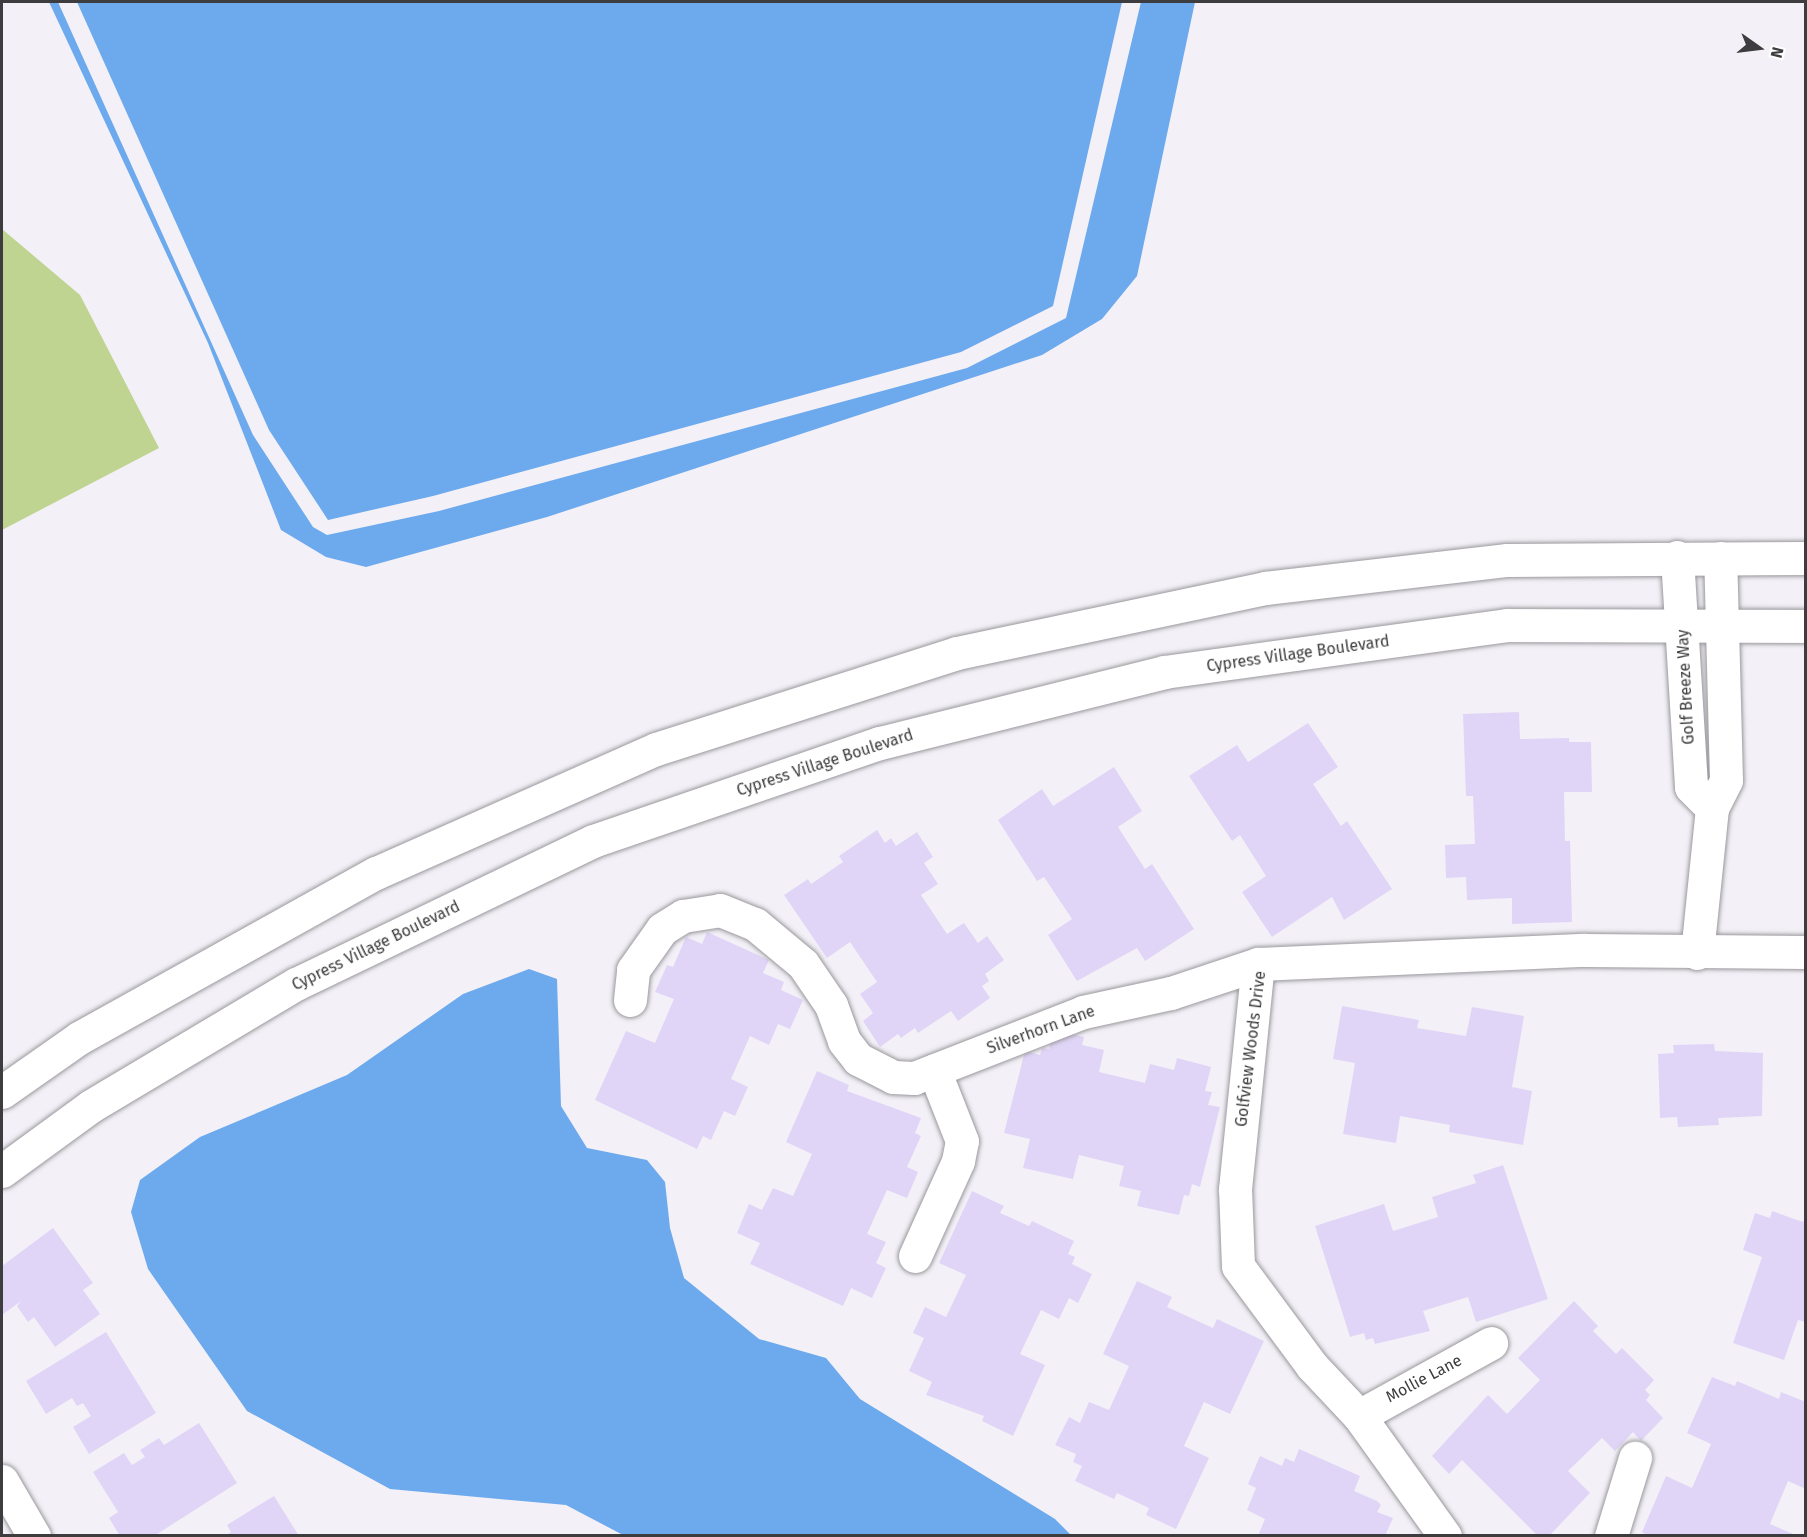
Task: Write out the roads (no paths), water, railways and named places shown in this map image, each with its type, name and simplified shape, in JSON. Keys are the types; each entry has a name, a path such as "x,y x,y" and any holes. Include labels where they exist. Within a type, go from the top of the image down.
{"street":[{"path":"2,1092 79,1038 376,873 656,749 957,653 1265,588 1507,560 1677,557 1806,558"},
{"name":"Golf Breeze Way","path":"1677,557 1691,787 1712,808"},
{"path":"1697,953 1712,808 1726,780 1724,626 1720,558"},
{"name":"Cypress Village Boulevard","path":"2,1171 91,1106 296,984 593,841 880,743 1164,672 1507,625 1806,626"},
{"name":"Silverhorn Lane","path":"630,1000 633,970 662,929 700,910 738,914 770,934 803,964 831,1005 844,1041 858,1059 893,1077 914,1078 1083,1012 1170,993 1258,964"},
{"name":"Golfview Woods Drive","path":"1437,1532 1359,1416 1312,1366 1238,1266 1235,1189 1258,964 1585,950 1697,953 1806,952"},
{"path":"915,1256 958,1161 962,1141 934,1070"},
{"name":"Mollie Lane","path":"1359,1416 1491,1343"},
{"path":"1611,1536 1635,1458"},
{"path":"2,1481 34,1536"}],"water":[{"path":"49,2 58,2 253,435 313,527 327,535 439,511 967,368 1066,318 1141,2 1195,2 1137,276 1102,319 1042,355 547,517 366,567 326,557 281,530 208,343"},
{"path":"77,2 1122,2 1053,306 961,352 433,496 328,520 269,430"},
{"path":"529,969 557,979 561,1106 587,1148 647,1160 665,1182 670,1228 684,1278 759,1339 826,1358 860,1399 1055,1519 1071,1535 623,1535 566,1505 390,1489 247,1411 148,1269 131,1212 140,1180 200,1137 347,1075 463,994"}]}
